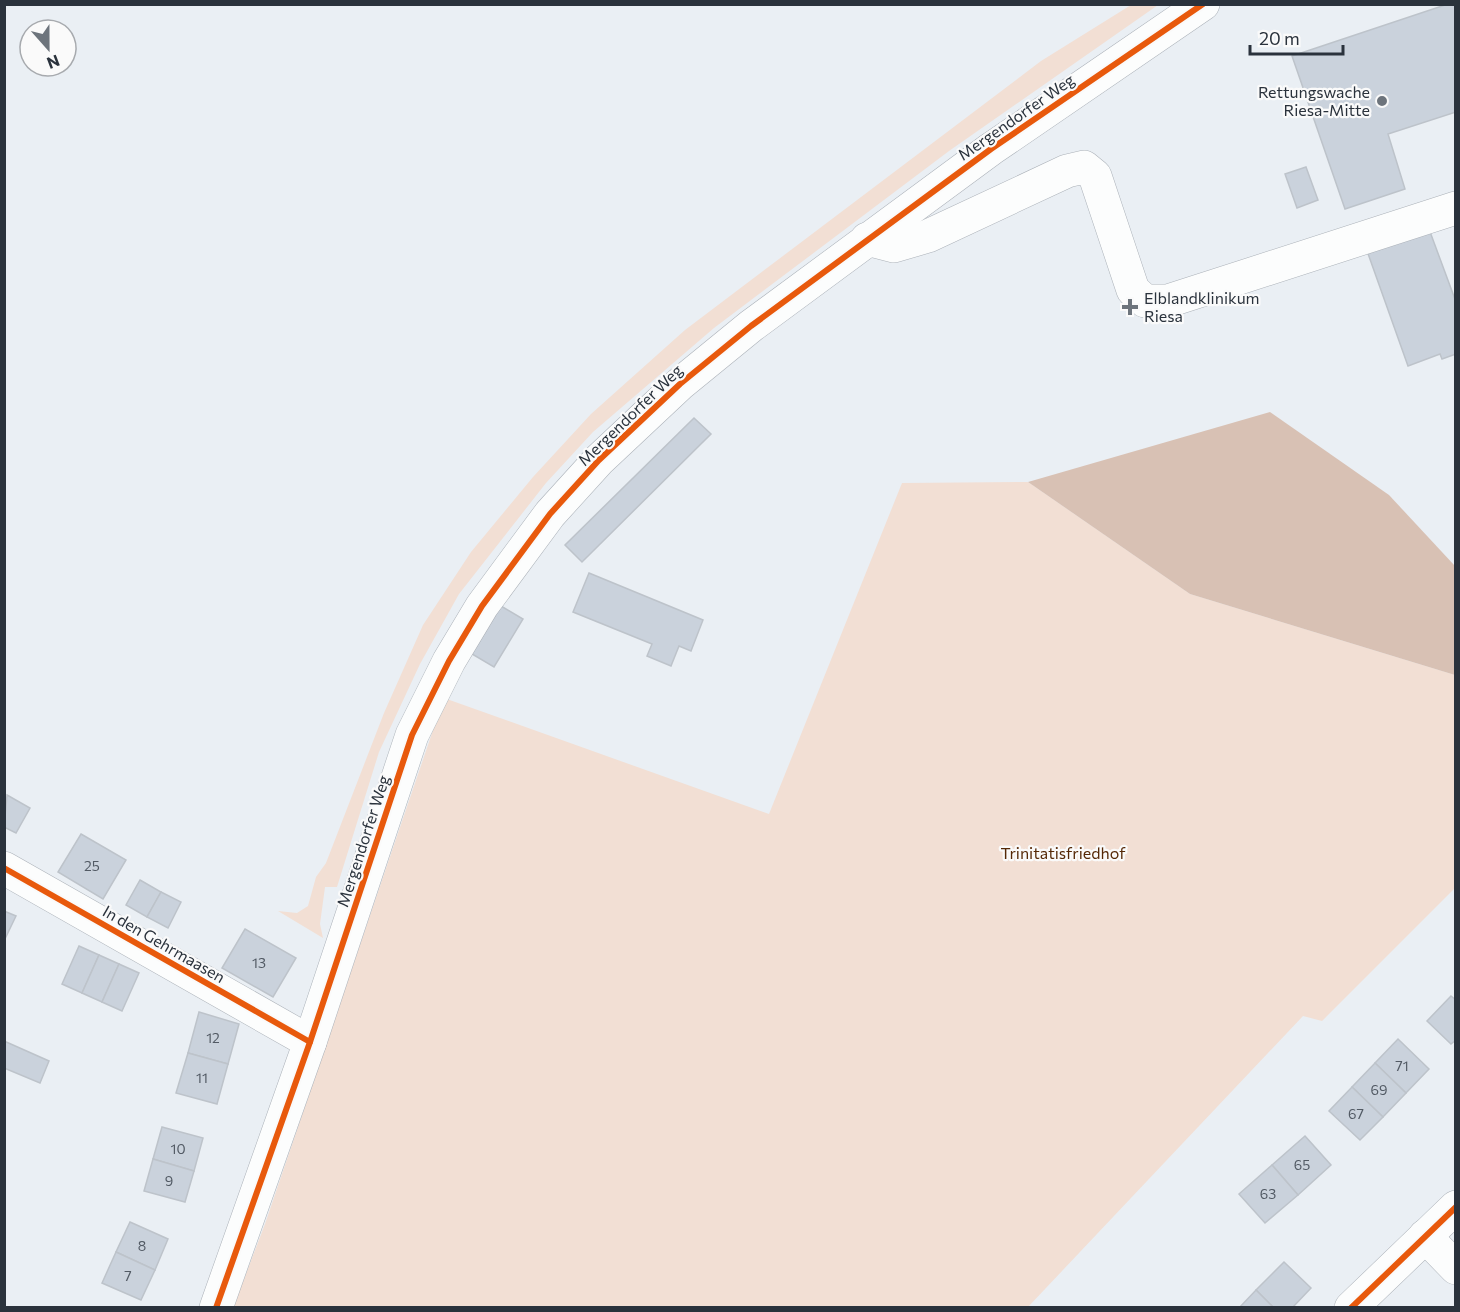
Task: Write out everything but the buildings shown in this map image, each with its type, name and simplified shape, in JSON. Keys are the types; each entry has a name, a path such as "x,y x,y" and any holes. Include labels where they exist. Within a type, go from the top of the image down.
{"street":[{"name":"Mergendorfer Weg","path":"216,1308 310,1042 412,735 449,661 482,606 550,514 615,445 680,384 867,239 991,149 1203,4"},
{"path":"867,239 894,246 928,236 1067,171 1084,167 1095,176 1133,290 1145,301 1168,301 1455,208"},
{"name":"In den Gehrmaasen","path":"4,868 310,1042"},
{"path":"1351,1308 1455,1207"},
{"path":"1425,1236 1455,1268"}],"green space":[{"path":"1131,5 1158,5 949,151 714,328 593,432 546,483 459,594 420,664 379,752 337,887 325,887 320,924 323,938 278,911 297,913 308,906 316,877 326,863 384,713 423,625 471,552 533,477 591,414 685,330 1041,61"},
{"name":"Trinitatisfriedhof","path":"1028,482 1190,594 1455,675 1455,888 1322,1021 1303,1016 1028,1307 233,1308 265,1224 444,698 769,814 902,483"}],"shaded area":[{"path":"1270,412 1389,495 1455,566 1455,675 1190,594 1028,482"}],"cycle path":[{"path":"216,1308 310,1042 412,735 449,661 482,606 550,514 599,460 680,384 751,326 991,149 1203,4"},
{"path":"4,868 310,1042"},
{"path":"1351,1308 1456,1207"}],"place":[{"name":"Rettungswache Riesa-Mitte","path":"1382,101"},
{"name":"Elblandklinikum Riesa","path":"1130,307"}]}
